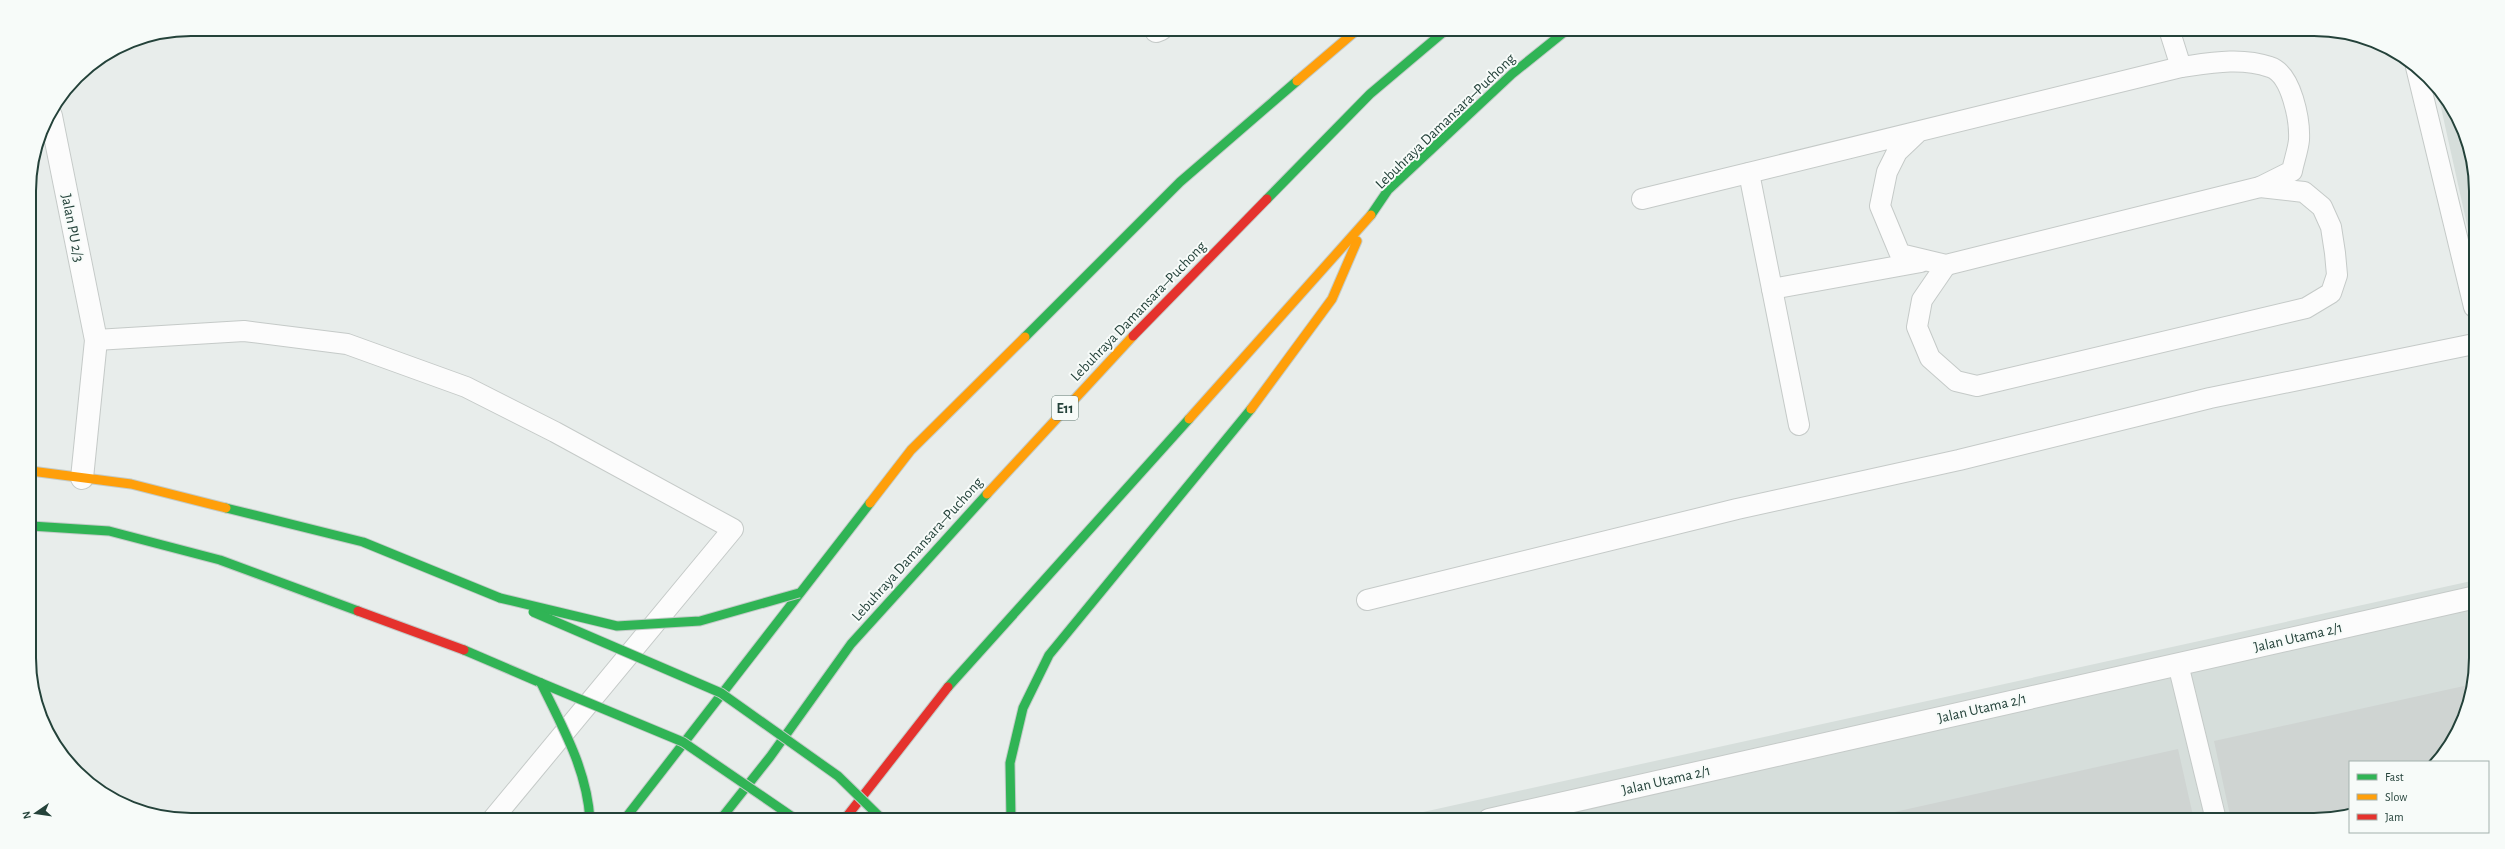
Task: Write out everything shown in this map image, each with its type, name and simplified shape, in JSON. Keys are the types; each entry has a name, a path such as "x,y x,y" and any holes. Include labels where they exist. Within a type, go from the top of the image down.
{"main road":[{"path":"629,813 910,450 1180,182 1350,36"},
{"name":"Lebuhraya Damansara–Puchong","path":"726,813 770,757 851,644 1092,377 1370,94 1439,36"},
{"name":"Lebuhraya Damansara–Puchong","path":"849,813 934,702 1365,223 1388,190 1512,74 1559,36"},
{"path":"1011,813 1010,763 1023,708 1049,655 1274,380 1332,299 1365,223"},
{"path":"36,472 132,484 363,542 500,598 721,694 838,776 876,813"},
{"path":"36,526 109,531 220,560 490,660 541,683 683,742 787,813"},
{"path":"500,598 617,626 700,621 799,593"},
{"path":"541,683 578,763 590,803 590,813"}],"street":[{"name":"Jalan PU 2/3","path":"52,124 96,340 82,478"},
{"name":"Jalan Utama 2/1","path":"1520,813 2469,599"}],"lane":[{"path":"2171,36 2181,66"},
{"path":"1642,198 1917,133 2181,66 2228,60 2271,67 2284,79 2297,108 2299,141 2292,170 2260,188 1946,265 1924,261 1900,254 1880,206 1887,172 1897,152 1917,133"},
{"path":"2419,78 2469,285"},
{"path":"1750,173 1799,425"},
{"path":"1946,265 1922,300 1917,327 1930,358 1956,381 1977,386 2306,308 2331,293 2337,275 2331,227 2322,207 2304,192 2260,188"},
{"path":"1772,289 1924,261"},
{"path":"96,340 244,331 347,344 466,387 555,432 733,529 498,813"},
{"path":"1367,600 1737,509 1959,460 2210,398 2469,345"},
{"path":"2178,664 2214,813"}],"shaded area":[{"path":"2439,100 2453,123 2464,151 2469,181 2469,234"},
{"path":"2469,582 2468,678 2461,708 2443,744 2429,761 2349,761 2349,764 2327,813 1419,813"}],"building":[{"path":"2467,685 2461,708 2453,726 2443,744 2429,761 2349,761 2349,809 2324,813 2229,813 2214,741"},
{"path":"2178,749 2192,813 1890,813"}],"traffic: fast":[{"path":"1267,199 1370,94 1439,36"},
{"path":"1371,215 1388,190 1512,74 1559,36"},
{"path":"1025,337 1180,182 1297,81"},
{"path":"1011,813 1010,763 1023,708 1049,655 1251,409"},
{"path":"948,687 1189,419"},
{"path":"726,813 770,757 851,644 987,494"},
{"path":"629,813 870,503"},
{"path":"226,508 363,542 500,598"},
{"path":"36,526 109,531 220,560 358,611"},
{"path":"500,598 617,626 700,621 799,593"},
{"path":"533,612 721,693 838,776 876,813"},
{"path":"464,650 541,683"},
{"path":"541,683 683,742 787,813"},
{"path":"541,683 573,750 584,784 589,813"}],"traffic: slow":[{"path":"1297,81 1350,36"},
{"path":"1189,419 1371,215"},
{"path":"1251,409 1332,299 1357,241"},
{"path":"987,494 1133,336"},
{"path":"870,503 911,450 1025,337"},
{"path":"36,472 131,484 226,508"}],"traffic: jam":[{"path":"1133,336 1267,199"},
{"path":"358,611 464,650"},
{"path":"849,813 948,687"}]}
